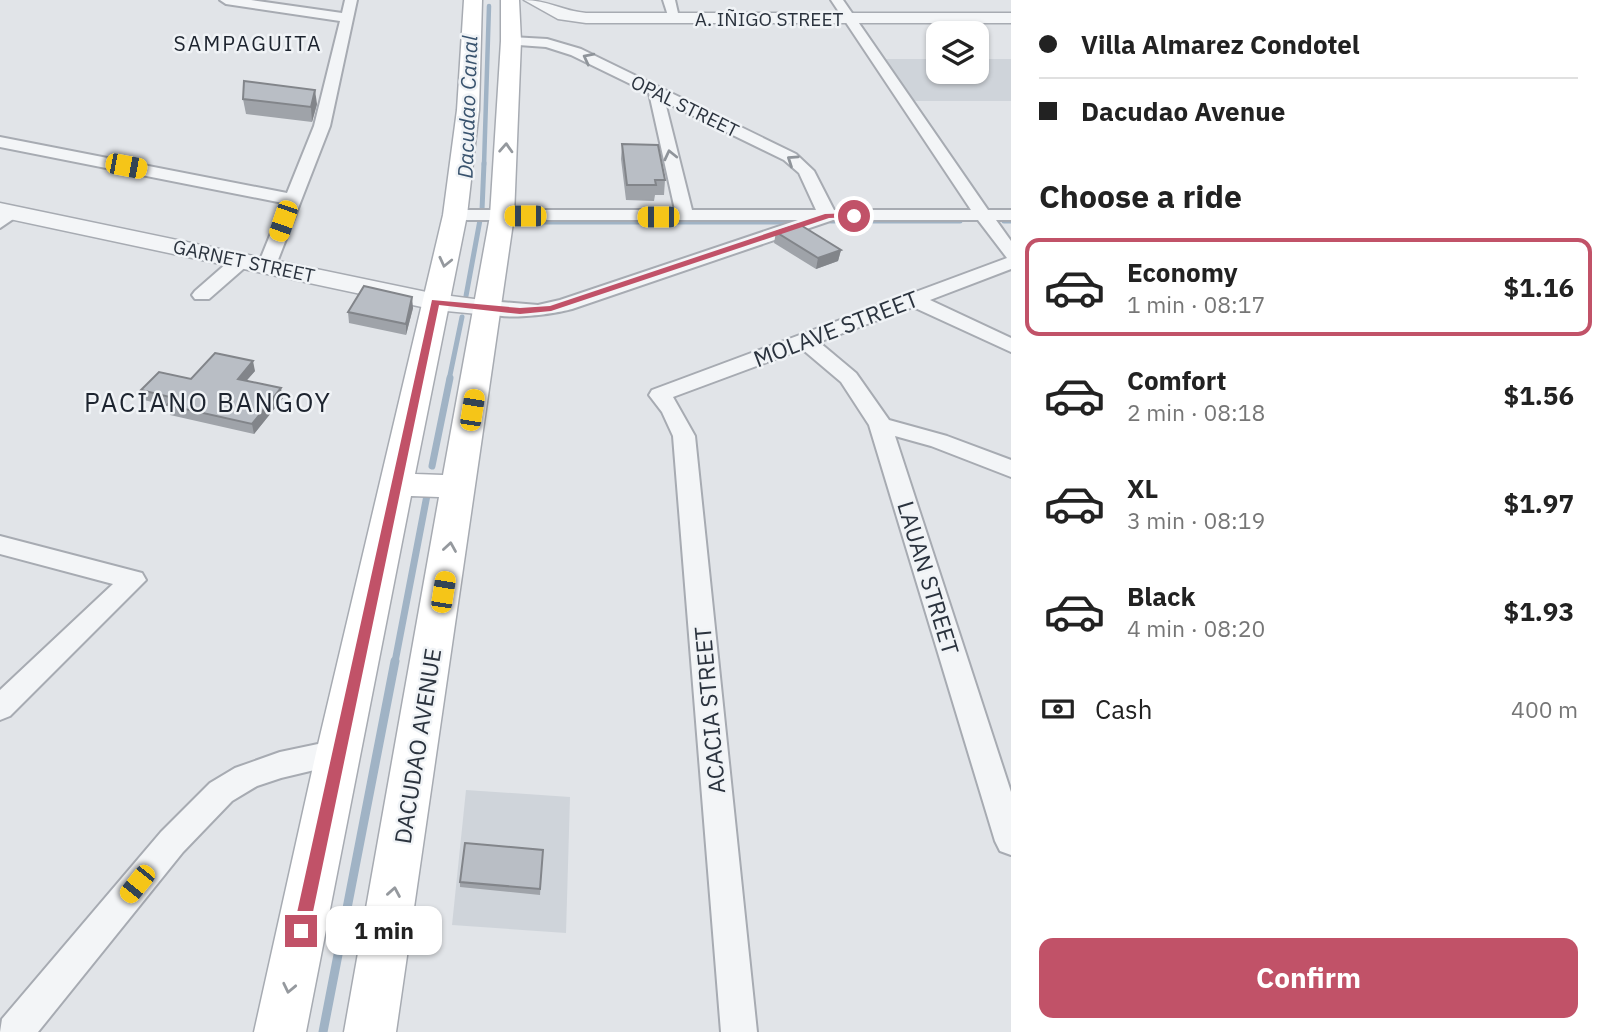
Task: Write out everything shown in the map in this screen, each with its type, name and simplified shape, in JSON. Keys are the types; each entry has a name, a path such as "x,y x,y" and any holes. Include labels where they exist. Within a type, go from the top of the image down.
{"main road":[{"path":"280,1032 337,753 455,215 468,110 470,0"},
{"name":"DACUDAO AVENUE","path":"370,1032 502,216 511,41 510,0"},
{"path":"396,484 459,487"}],"street":[{"path":"226,0 346,18"},
{"path":"267,265 322,126 351,0"},
{"name":"A. IÑIGO STREET","path":"532,0 561,15 576,18 1011,18"},
{"path":"669,0 675,19"},
{"path":"837,0 928,137 1011,254"},
{"name":"OPAL STREET","path":"511,41 547,43 567,48 789,157 806,171 828,216"},
{"path":"656,93 685,217"},
{"path":"0,142 291,199"},
{"path":"455,215 1011,215"},
{"name":"GARNET STREET","path":"4,216 242,260 436,302 488,307"},
{"path":"488,307 538,311 565,306 828,216"},
{"path":"202,295 242,260"},
{"name":"MOLAVE STREET","path":"660,396 1011,264"},
{"path":"915,300 1011,346"},
{"name":"LAUAN STREET","path":"804,341 855,383 869,402 880,425 1011,841"},
{"name":"ACACIA STREET","path":"660,396 672,410 684,436 739,1032"},
{"path":"880,425 939,441 1011,469"},
{"path":"0,545 133,580 0,708"},
{"path":"15,1032 172,842 221,792 246,777 280,765 337,753"}],"shaded area":[{"path":"886,59 926,59 926,84 989,84 989,59 1011,59 1011,101 914,101"},
{"path":"466,790 570,797 566,933 452,925"}],"building":[{"path":"244,81 315,90 311,107 243,99"},
{"path":"622,144 658,145 665,180 655,180 656,185 627,185"},
{"path":"799,224 841,250 818,258 776,232"},
{"path":"364,286 412,297 406,324 348,312"},
{"path":"215,353 253,361 238,379 281,388 252,424 167,405 174,398 141,390 159,372 191,379"},
{"path":"465,843 543,850 540,889 460,882"}],"waterway":[{"name":"Dacudao Canal","path":"484,165 489,6"},
{"name":"Dacudao Canal","path":"482,210 484,163"},
{"name":"Dacudao Canal","path":"466,296 480,220"},
{"path":"831,221 960,221"},
{"path":"1004,221 1011,221"},
{"path":"513,222 801,222"},
{"name":"Dacudao Canal","path":"449,380 462,317"},
{"name":"Dacudao Canal","path":"432,466 450,378"},
{"name":"Dacudao Canal","path":"395,662 428,490"},
{"name":"Dacudao Canal","path":"323,1032 395,661"}],"district":[{"name":"SAMPAGUITA","path":"248,44"},
{"name":"PACIANO BANGOY","path":"208,403"}],"route":[{"path":"301,931 337,753 436,302 503,310 551,309 828,216 854,216"}]}
